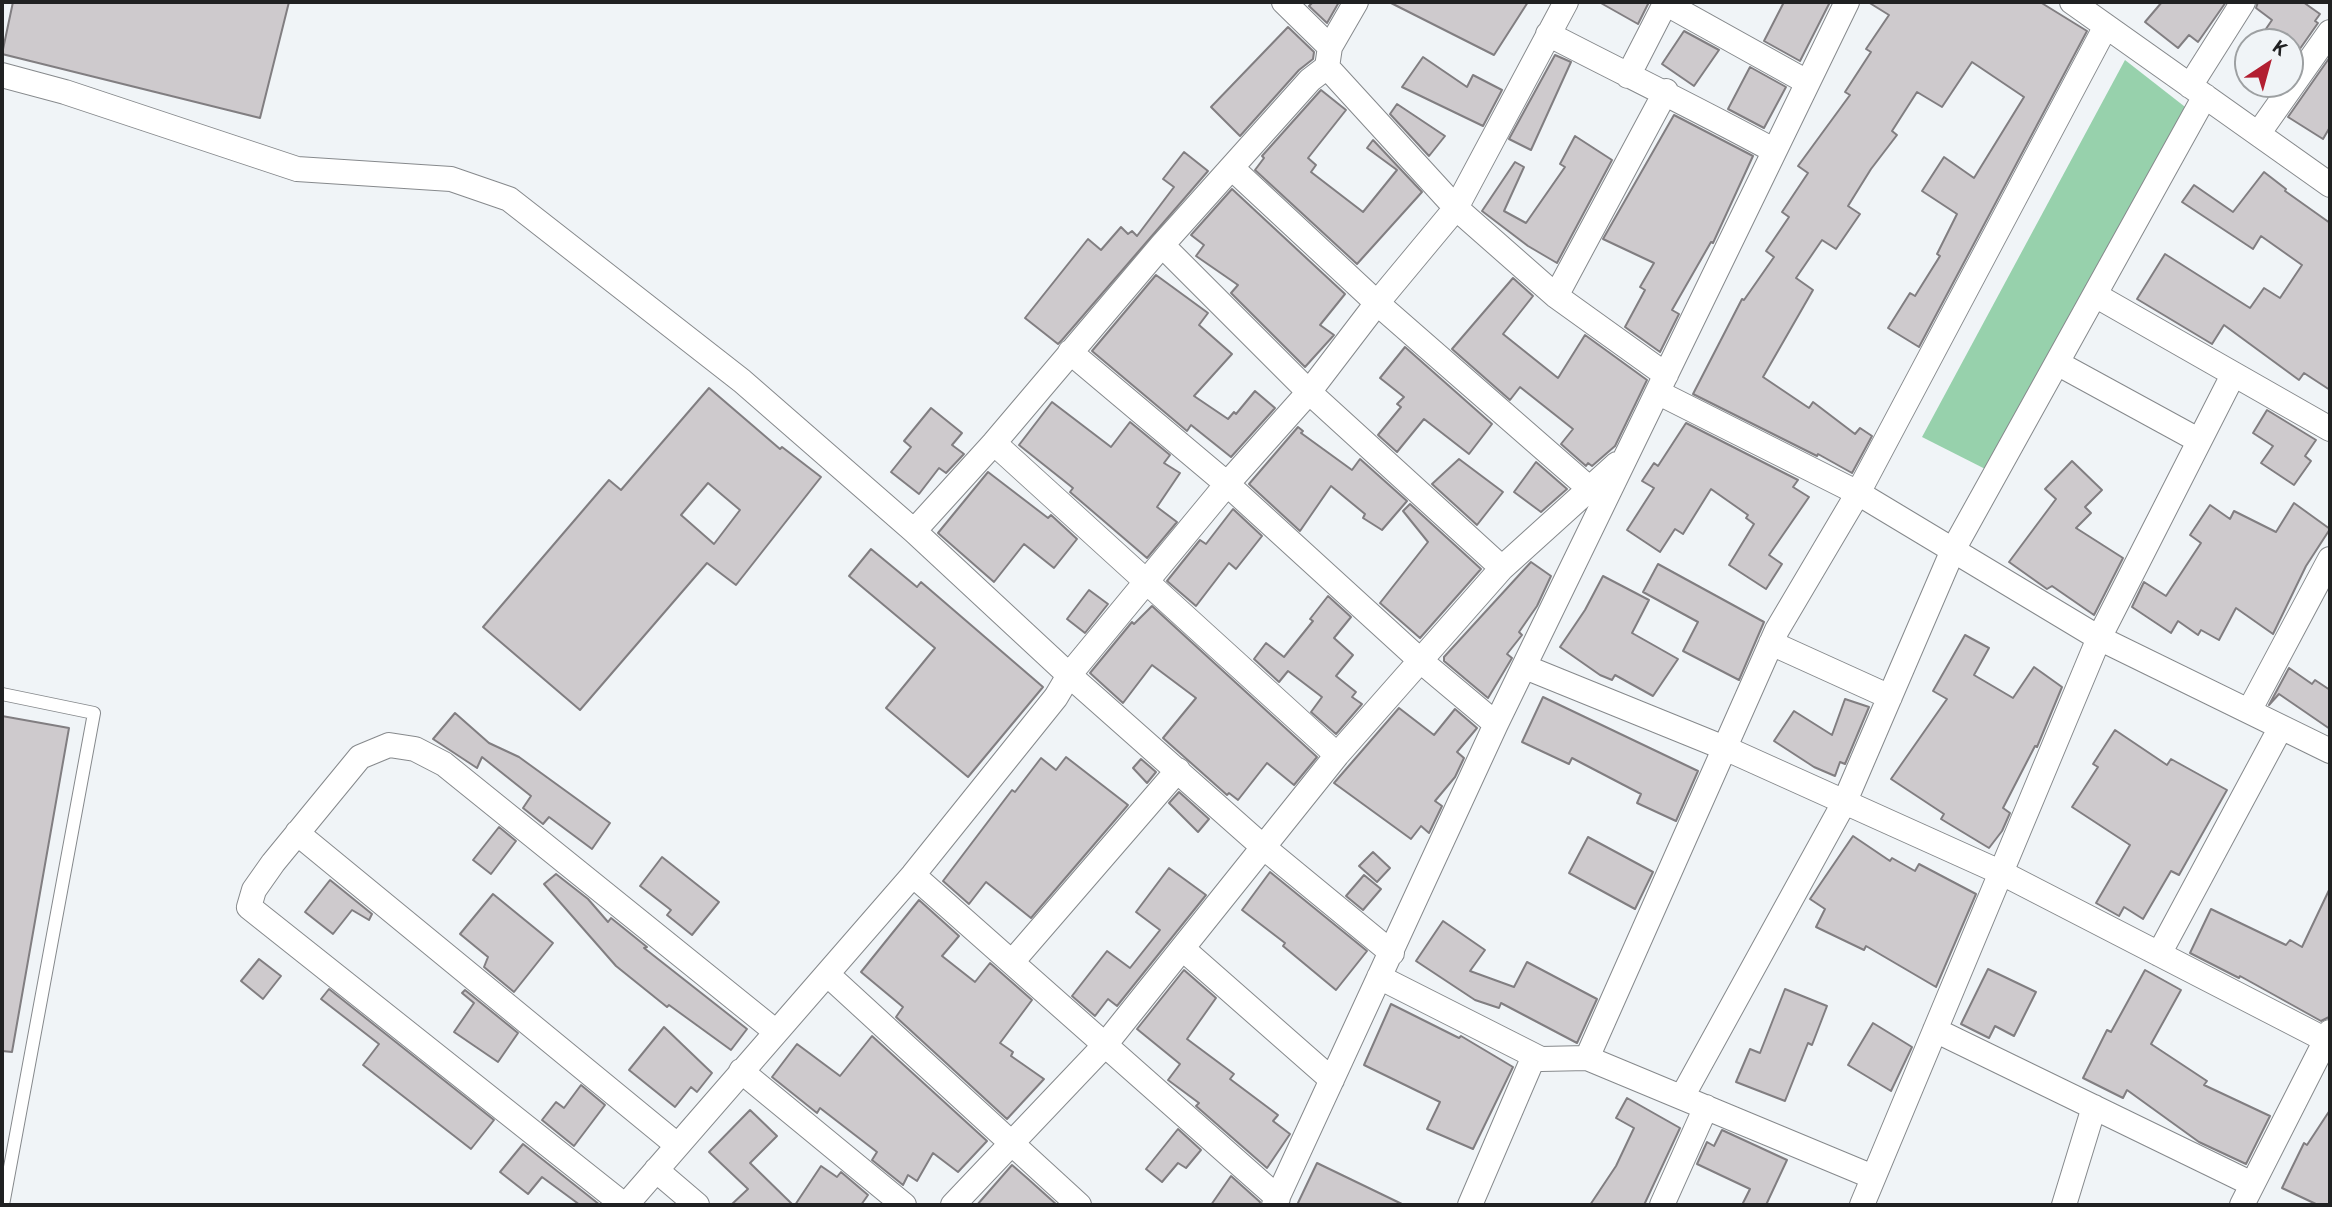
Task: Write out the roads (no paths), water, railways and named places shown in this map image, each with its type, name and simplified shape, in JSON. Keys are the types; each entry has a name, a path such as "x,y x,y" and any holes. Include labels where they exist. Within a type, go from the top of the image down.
{"street":[{"path":"1284,2 1456,208 1662,384 1858,494 2099,638 2330,751"},
{"path":"914,531 1310,80 1329,57 1356,2"},
{"path":"775,1031 444,764 415,749 389,745 360,757 254,890 249,906 625,1205 913,875 1056,697 1069,675 1149,582 1227,484 1309,392 1377,303 1456,208 1566,2"},
{"path":"1628,76 1665,2 1807,82"},
{"path":"913,875 1276,1202 1496,723 1847,2"},
{"path":"2072,2 2330,185"},
{"path":"1682,1097 1845,801 1953,550 2095,295 2243,2"},
{"path":"1587,1058 1727,749 1771,643 1858,494 2106,26"},
{"path":"2258,134 2330,32"},
{"path":"1548,34 1628,76 1666,92 1773,150"},
{"path":"2,75 65,92 297,169 451,179 509,199 742,381 914,531 1069,675 1262,846 1392,953"},
{"path":"1556,296 1666,92"},
{"path":"1233,169 1377,303 1590,489"},
{"path":"1162,246 1309,392 1502,568"},
{"path":"2095,295 2330,429"},
{"path":"1070,352 1227,484 1422,662 1496,723"},
{"path":"2057,363 2198,440"},
{"path":"1862,1205 2099,638 2233,374"},
{"path":"994,443 1337,755"},
{"path":"953,1205 1104,1046 1337,755 1422,662 1502,568 1627,456"},
{"path":"2249,711 2330,559"},
{"path":"1771,643 1890,697"},
{"path":"1525,667 1727,749 2002,873 2159,954 2328,1036 2247,1195 2094,1107 1936,1030"},
{"path":"2159,954 2281,727"},
{"path":"1012,962 1178,770"},
{"path":"298,833 677,1145"},
{"path":"1183,948 1332,1080"},
{"path":"827,974 1079,1205"},
{"path":"1379,977 1541,1059 1587,1058 1873,1177"},
{"path":"1470,1205 1534,1056"},
{"path":"741,1071 904,1205"},
{"path":"1662,1205 1706,1107"},
{"path":"2064,1205 2094,1107"},
{"path":"656,1170 697,1205"}],"lane":[{"path":"2,694 94,713 3,1205"}]}
